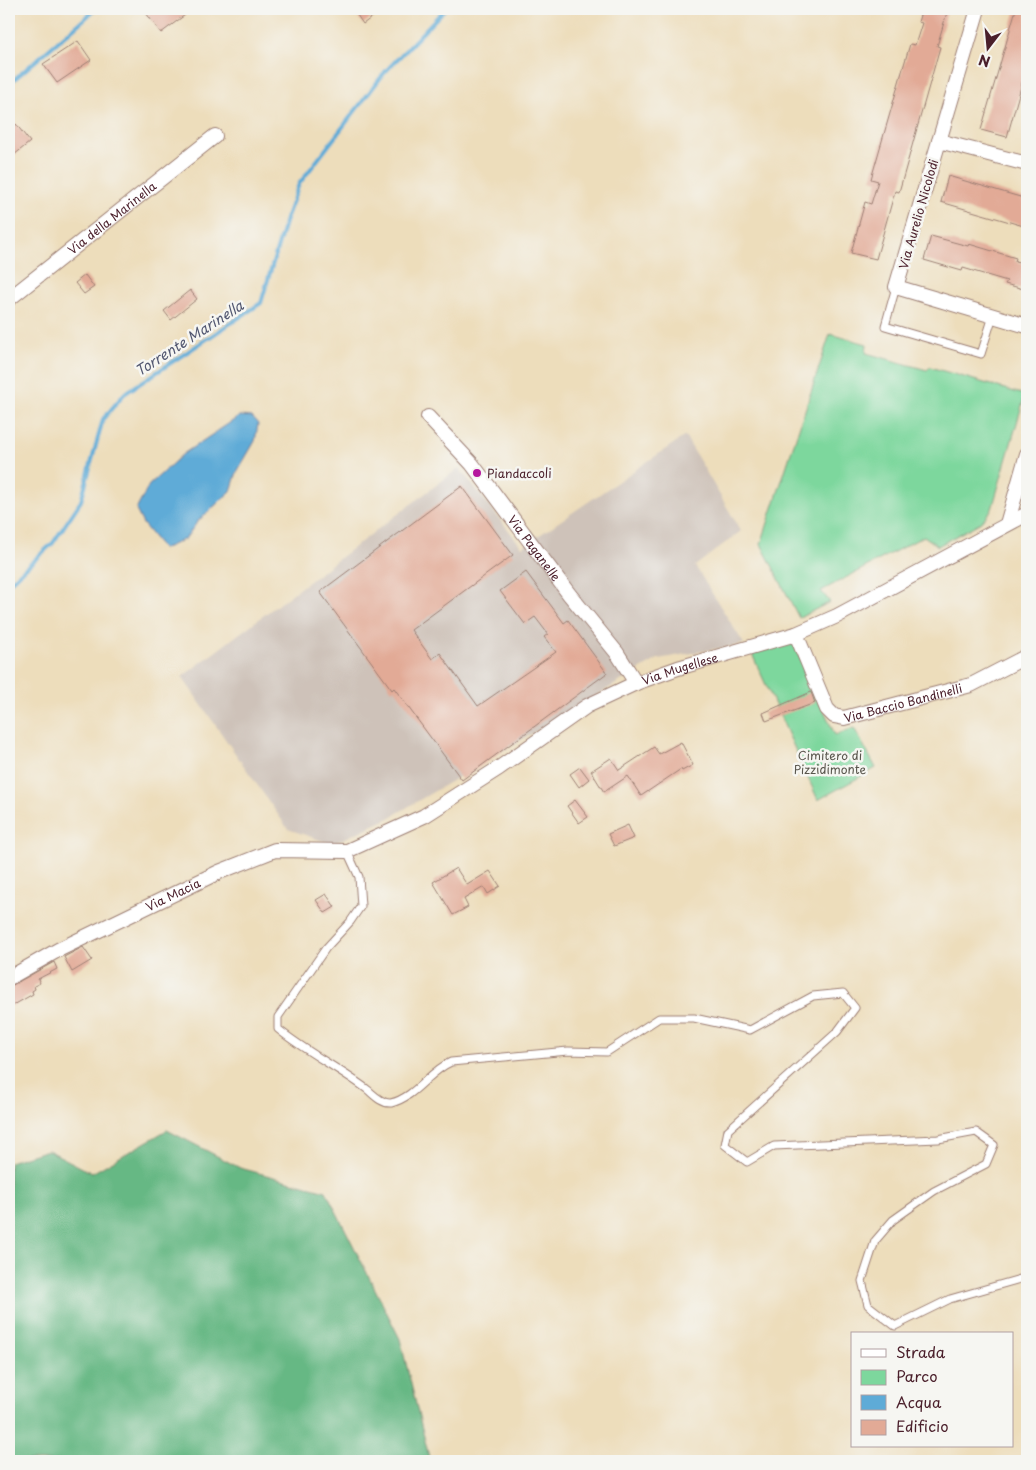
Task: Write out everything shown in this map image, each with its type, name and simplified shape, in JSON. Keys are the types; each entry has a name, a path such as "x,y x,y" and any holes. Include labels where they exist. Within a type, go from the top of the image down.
{"street":[{"name":"Via Aurelio Nicolodi","path":"896,287 978,9"},
{"name":"Via della Marinella","path":"9,299 215,136"},
{"path":"939,140 1027,164"},
{"path":"896,287 1027,326"},
{"name":"Via Paganelle","path":"428,417 472,464 569,594 617,653 636,683"},
{"path":"1007,524 1027,454"},
{"name":"Via Mugellese","path":"347,851 424,816 499,768 587,706 636,683 678,668 796,634 837,616 1027,514"},
{"name":"Via Baccio Bandinelli","path":"796,634 827,709 834,716 844,718 971,685 1027,656"},
{"name":"Via Macia","path":"9,978 58,950 210,876 275,850 347,851"}],"lane":[{"path":"896,287 885,326 981,354 993,316"},
{"path":"347,851 360,877 361,906 350,922 326,948 278,1017 278,1029 345,1073 386,1103 413,1092 441,1066 451,1062 568,1051 607,1052 659,1018 694,1018 750,1030 813,996 843,993 855,1008 837,1032 728,1130 725,1145 747,1162 774,1146 938,1139 976,1132 994,1145 986,1164 934,1191 893,1220 875,1242 862,1281 868,1305 895,1326 950,1299 1027,1277"}],"shaded area":[{"path":"685,436 741,531 695,566 744,644 658,659 389,818 332,844 288,829 182,677 459,468 522,547"}],"green space":[{"path":"830,334 867,344 866,353 927,370 930,367 1025,395 992,509 981,522 938,546 924,536 821,591 830,602 799,618 761,544"},
{"name":"Cimitero di Pizzidimonte","path":"793,641 835,735 854,728 876,768 818,800 752,654"},
{"path":"167,1130 240,1168 326,1191 400,1339 430,1461 9,1461 9,1162 48,1150 92,1173"}],"water":[{"path":"240,416 252,417 258,424 255,441 237,472 231,491 198,521 185,539 163,549 143,524 136,510 149,485 183,454"}],"building":[{"path":"143,9 181,9 185,15 161,33"},
{"path":"353,9 383,9 363,24"},
{"path":"922,9 948,9 937,46 940,47 899,192 895,191 876,259 851,253 865,202 871,204 878,181 871,179 910,44 915,45 922,23 918,22"},
{"path":"1016,9 1027,9 1027,65 1007,137 981,130"},
{"path":"78,41 91,60 57,83 43,64"},
{"path":"16,124 30,142 14,155 9,147 9,129"},
{"path":"948,176 1027,199 1027,227 941,202"},
{"path":"931,236 968,246 969,244 1016,258 1015,261 1027,264 1027,290 1005,284 1007,281 963,268 962,271 924,260"},
{"path":"85,275 94,287 84,294 75,283"},
{"path":"190,290 197,299 171,320 164,311"},
{"path":"462,486 513,555 411,630 432,659 440,653 478,706 556,652 544,637 548,634 535,617 525,624 500,591 526,572 564,623 568,620 607,673 462,780 394,688 392,690 320,592"},
{"path":"811,692 815,703 766,721 763,713"},
{"path":"681,742 693,765 682,771 681,769 641,796 628,776 604,792 591,771 611,758 619,770 654,747 659,754"},
{"path":"580,767 589,779 579,787 570,774"},
{"path":"575,800 588,817 579,823 567,806"},
{"path":"628,825 634,838 614,846 608,834"},
{"path":"456,868 467,885 490,871 500,886 488,894 484,887 464,899 468,907 453,915 433,882"},
{"path":"326,894 335,907 325,913 316,900"},
{"path":"83,947 92,960 72,972 64,957"},
{"path":"54,962 57,969 38,979 40,983 34,986 33,994 12,1006 9,1000 9,987"}],"waterway":[{"path":"9,82 96,9"},
{"name":"Torrente Marinella","path":"9,583 53,543 81,501 103,419 124,394 261,303 286,219 299,184 385,72 445,9"}],"place":[{"name":"Piandaccoli","path":"477,473"}]}
